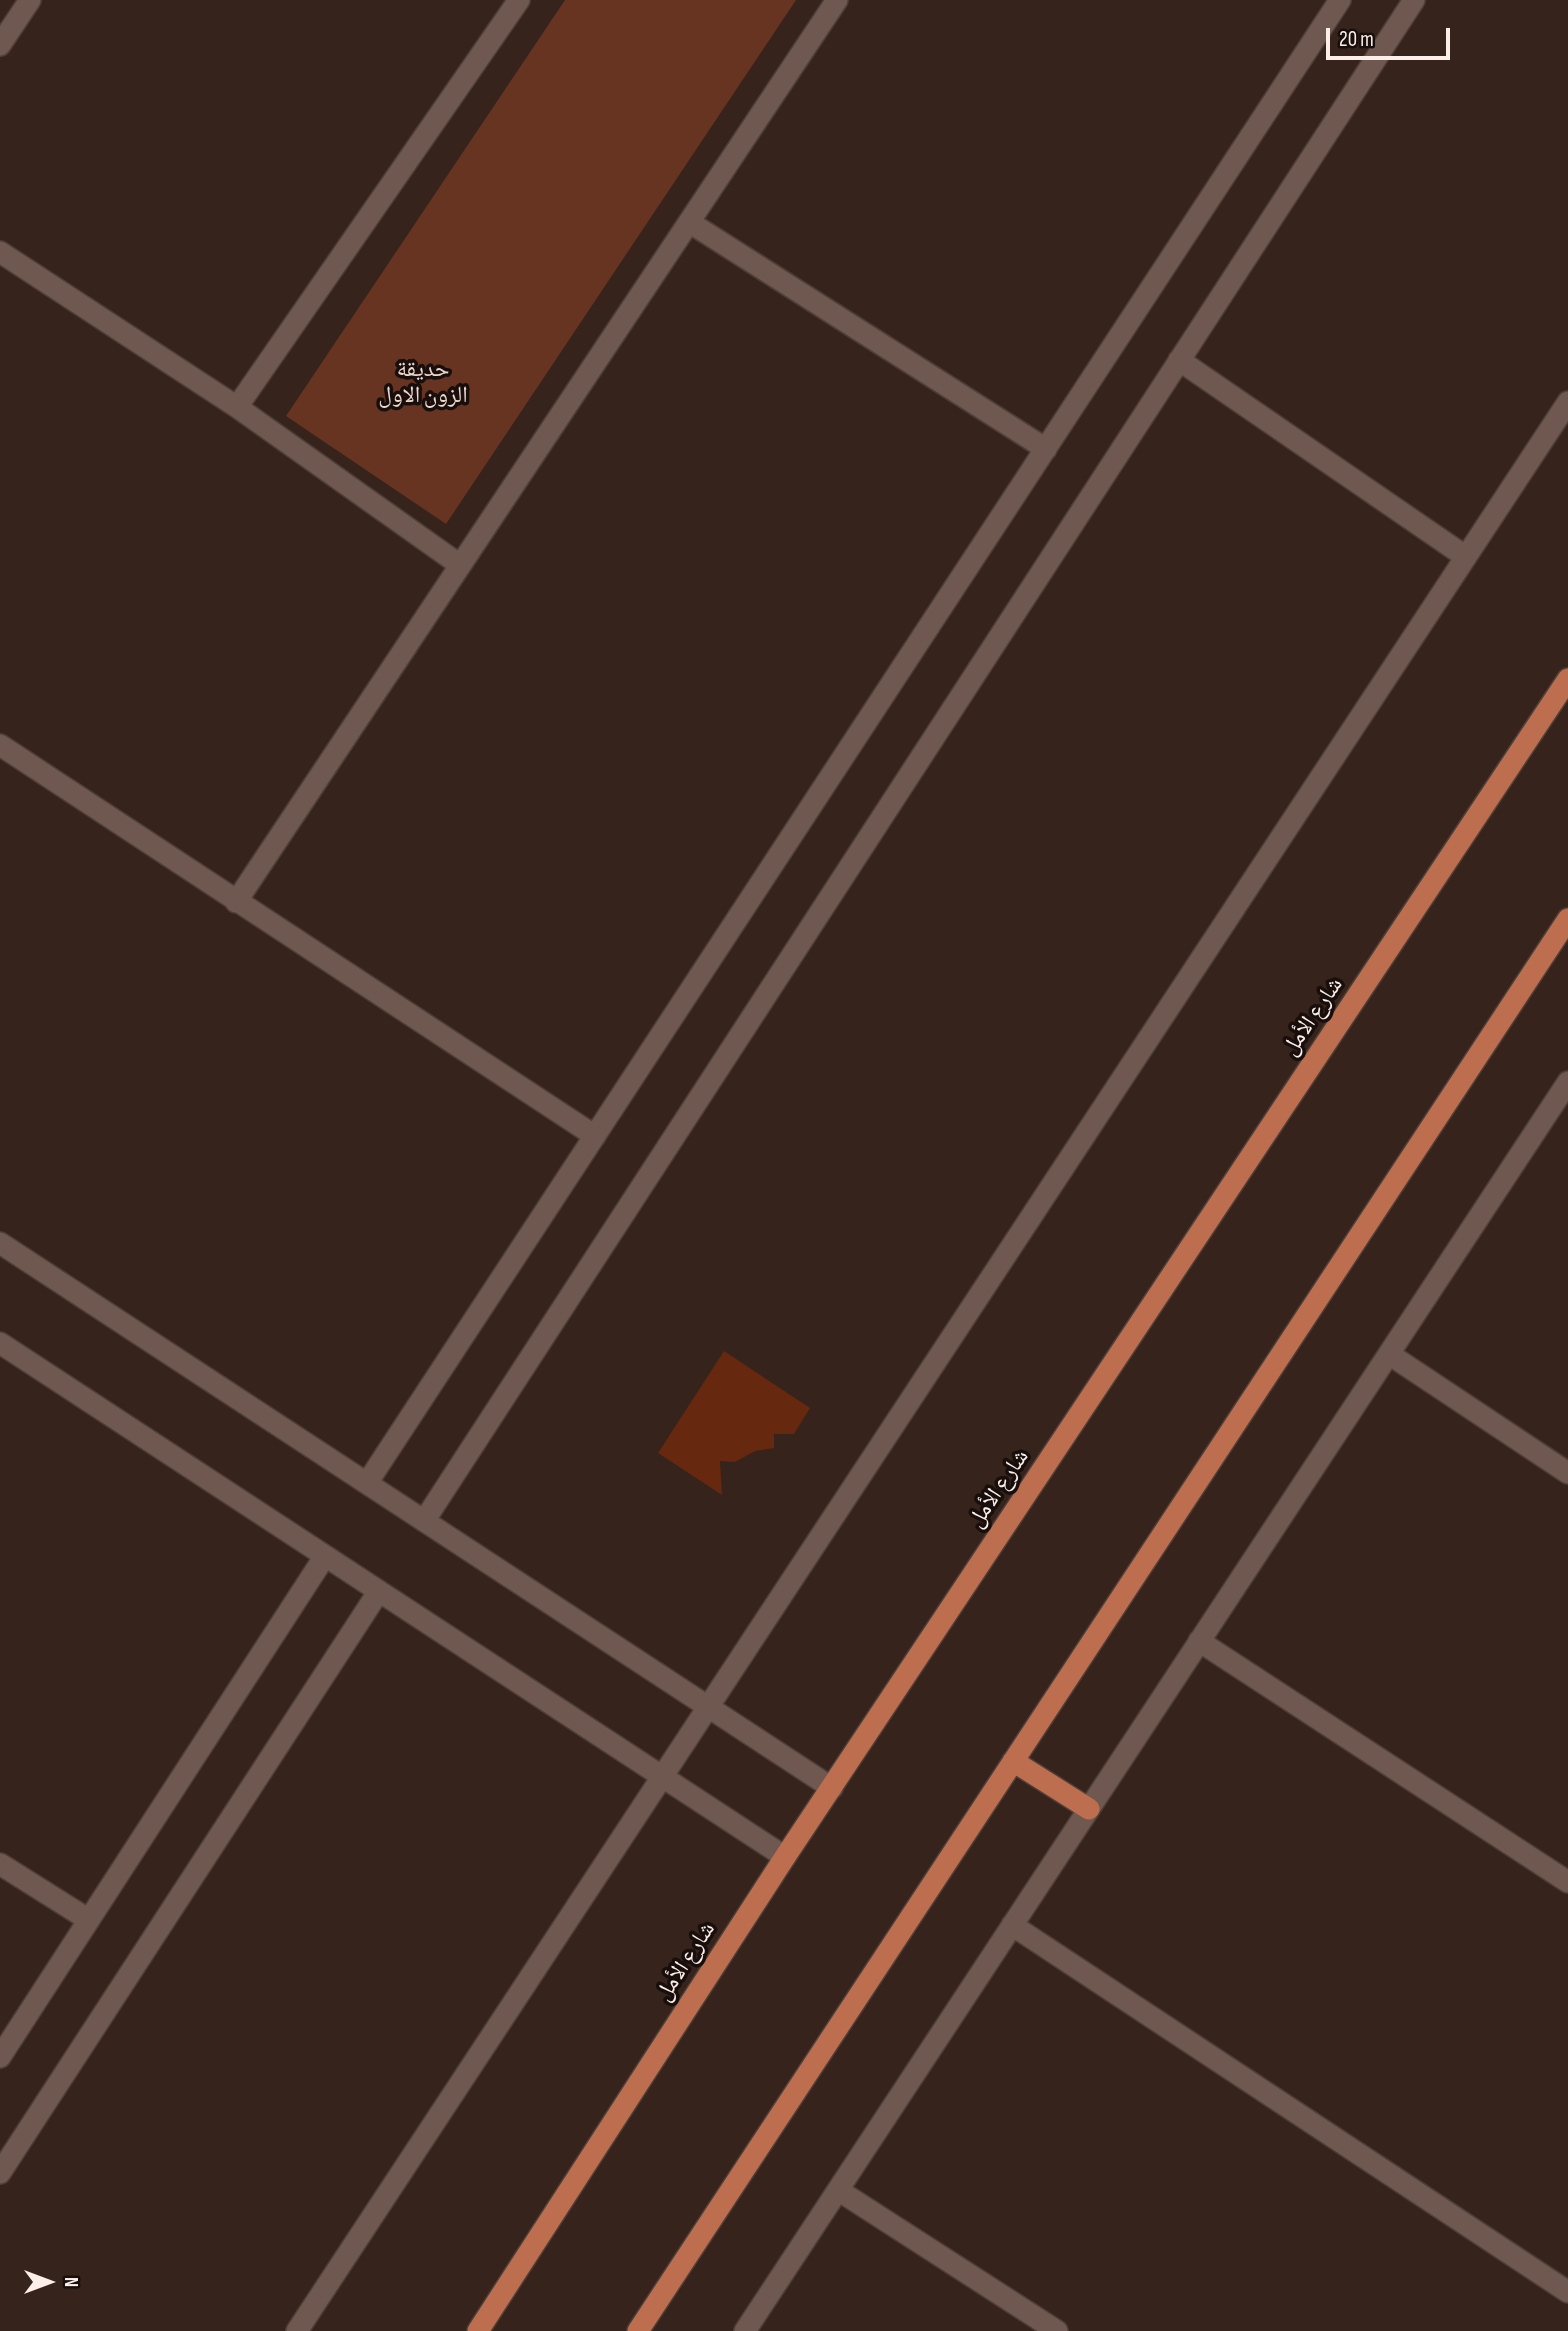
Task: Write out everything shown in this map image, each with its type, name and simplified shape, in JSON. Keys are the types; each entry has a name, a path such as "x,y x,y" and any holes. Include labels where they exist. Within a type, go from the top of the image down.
{"main road":[{"name":"شارع الأمل","path":"478,2331 785,1857 1568,679"},
{"path":"638,2331 1568,919"},
{"path":"1013,1761 1089,1809"}],"street":[{"path":"0,45 30,0"},
{"path":"237,407 519,0"},
{"path":"236,902 837,0"},
{"path":"367,1483 1340,0"},
{"path":"424,1521 1414,0"},
{"path":"689,222 1046,449"},
{"path":"0,252 237,407 460,565"},
{"path":"1179,360 1466,557"},
{"path":"297,2331 1568,402"},
{"path":"0,745 595,1136"},
{"path":"745,2331 1199,1641 1565,1092"},
{"path":"0,1243 832,1788"},
{"path":"0,1343 785,1857"},
{"path":"1389,1354 1568,1473"},
{"path":"0,2057 325,1556"},
{"path":"0,2173 379,1591"},
{"path":"1199,1641 1568,1882"},
{"path":"0,1864 89,1920"},
{"path":"1012,1925 1568,2292"},
{"path":"838,2190 1057,2331"}],"green space":[{"name":"حديقة الزون الاول","path":"565,0 796,0 446,524 286,416"}],"building":[{"path":"724,1351 810,1408 794,1434 774,1434 774,1448 755,1451 735,1462 720,1461 722,1495 658,1453"}]}
